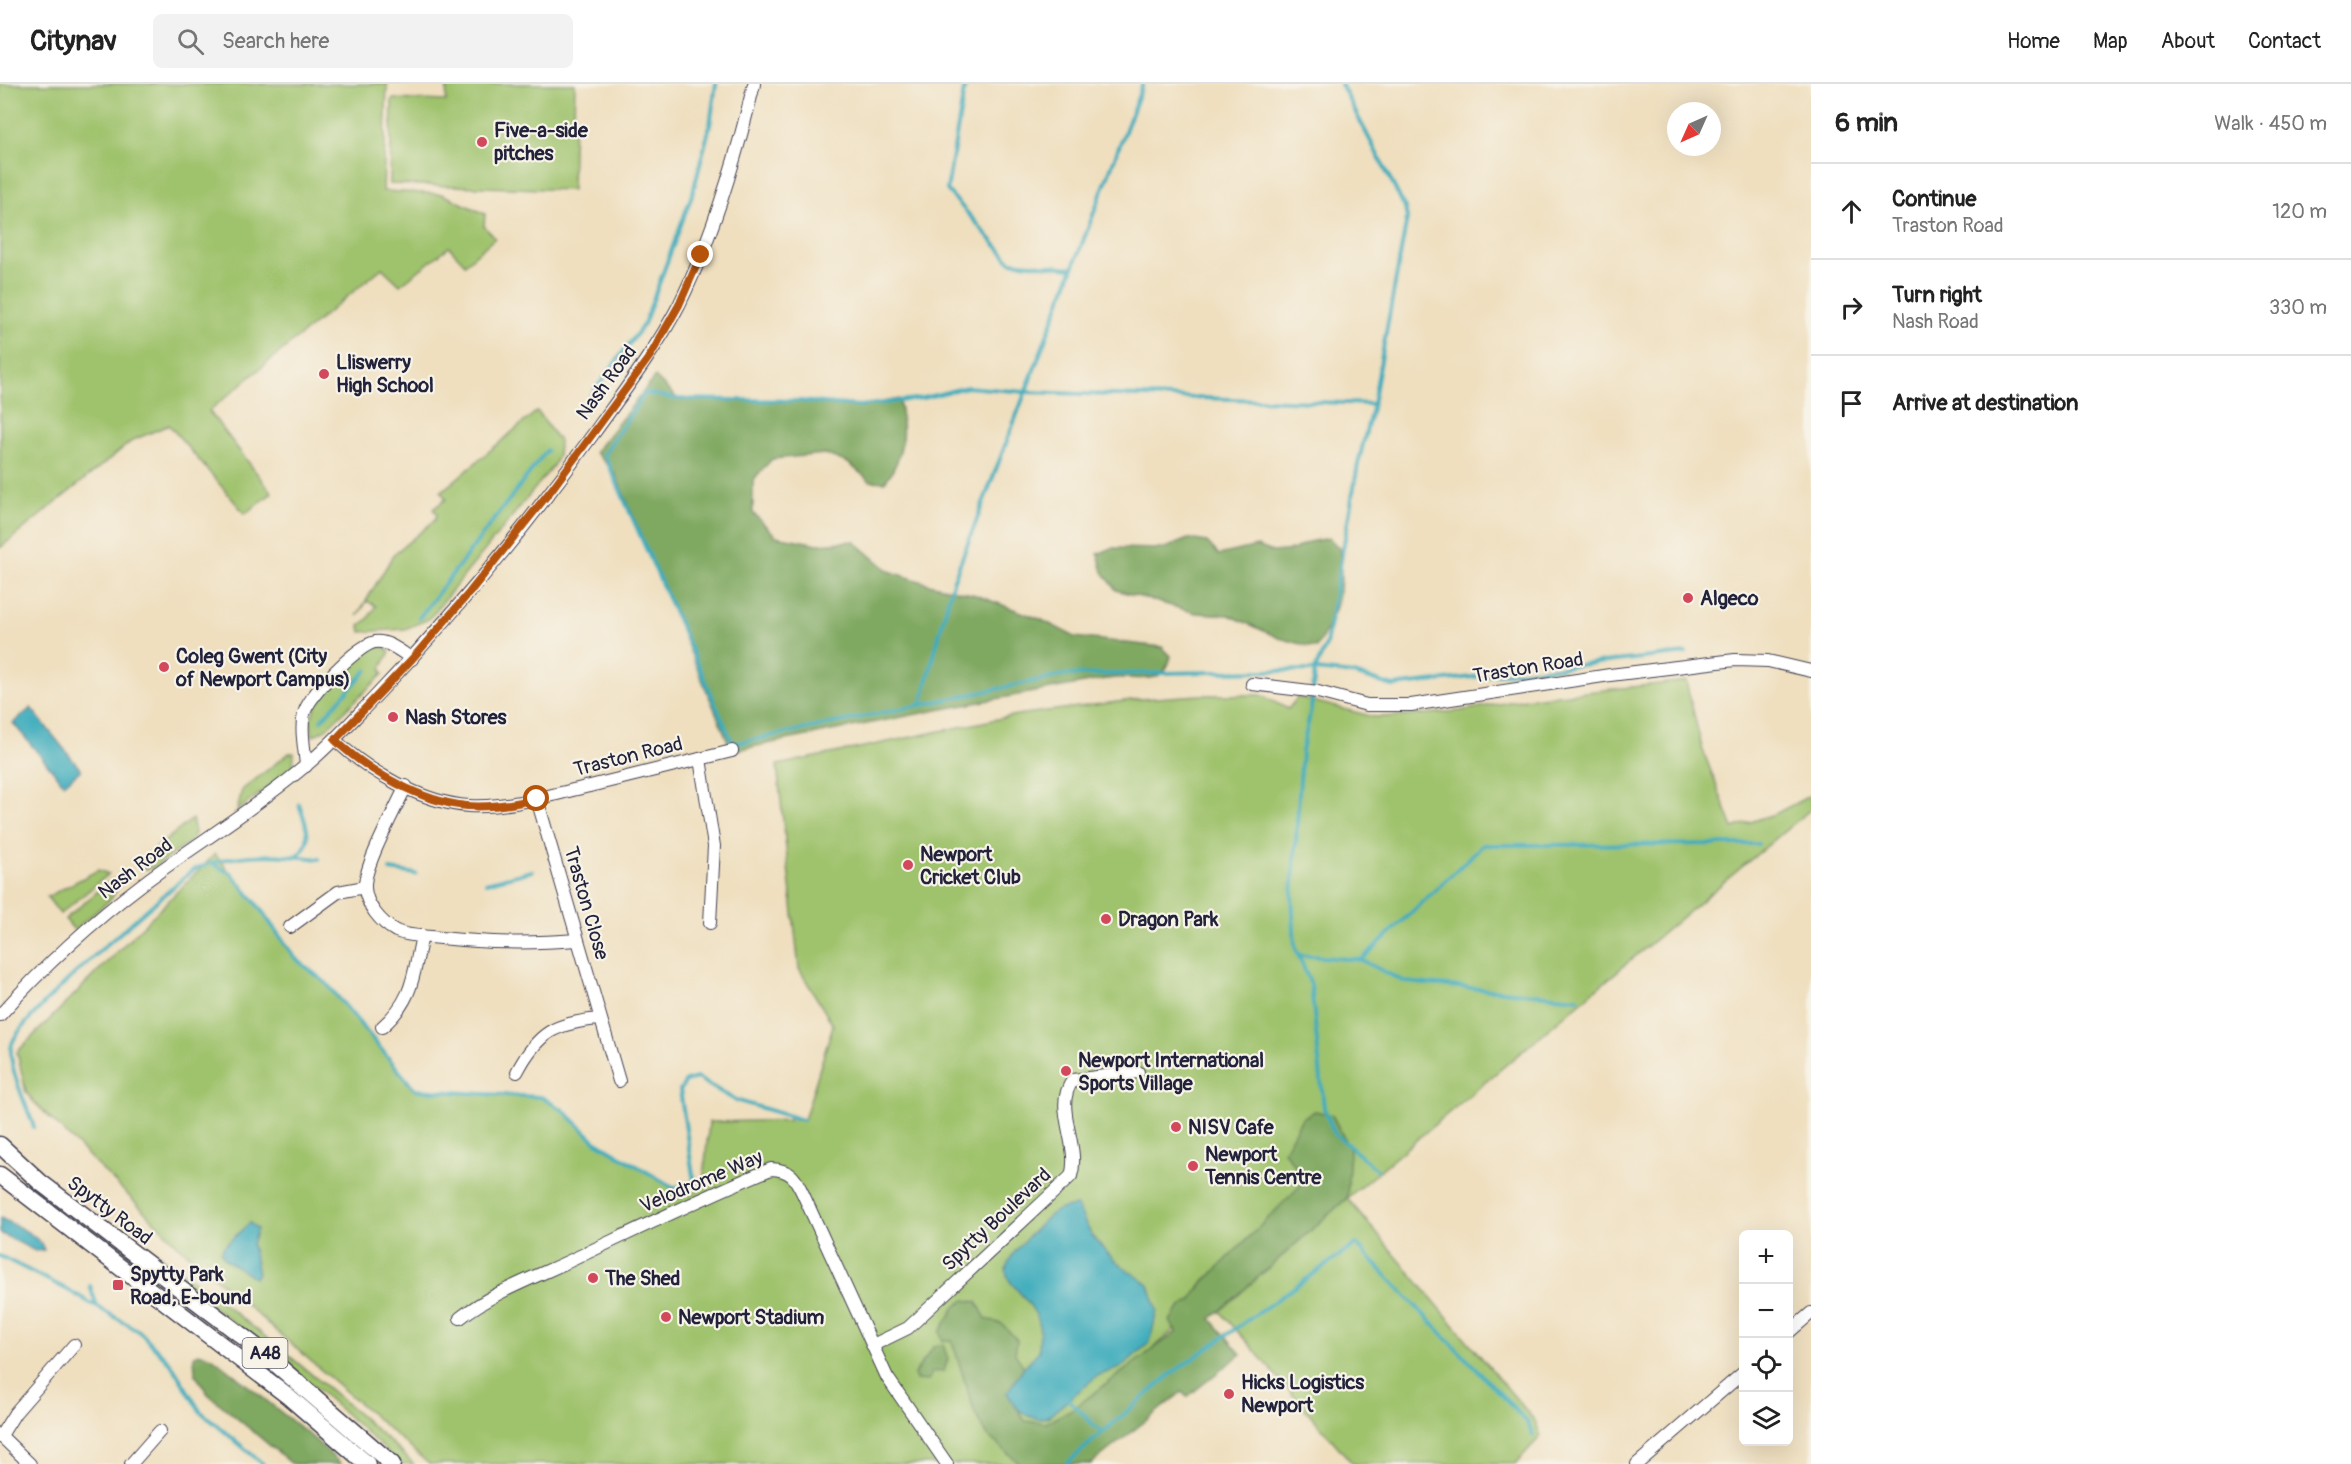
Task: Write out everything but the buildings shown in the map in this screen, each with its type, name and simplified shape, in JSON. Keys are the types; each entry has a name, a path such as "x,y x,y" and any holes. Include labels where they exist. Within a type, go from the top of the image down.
{"main road":[{"name":"Spytty Road","path":"0,1145 40,1182 254,1345 392,1464"},
{"name":"Spytty Road","path":"0,1175 288,1396 367,1464"}],"street":[{"name":"Nash Road","path":"0,1015 82,932 145,883 236,820 306,766 335,740 412,659 541,504 650,356 679,305 701,255 724,188 754,84"},
{"path":"306,766 303,725 310,700 360,648 375,642 384,642 412,659"},
{"name":"Traston Road","path":"1252,684 1318,692 1367,705 1411,705 1620,673 1735,660 1768,661 1811,671"},
{"name":"Traston Road","path":"335,740 349,754 406,786 429,797 466,806 512,804 537,799 732,751"},
{"path":"700,759 714,846 710,923"},
{"path":"406,786 371,863 365,887 372,908 386,924 403,934 517,945 578,940"},
{"name":"Traston Close","path":"537,799 619,1081"},
{"path":"290,927 338,892 365,887"},
{"path":"382,1027 403,1008 408,998 422,936"},
{"path":"517,1072 529,1050 551,1029 600,1019"},
{"name":"Spytty Boulevard","path":"873,1345 908,1328 1071,1176 1075,1163 1064,1097 1073,1080 1138,1072"},
{"name":"Velodrome Way","path":"460,1318 478,1306 537,1276 763,1172 783,1169 793,1174 887,1377 947,1464"},
{"path":"1793,1329 1811,1313"},
{"path":"30,1464 0,1437 22,1404 74,1345"},
{"path":"1637,1464 1739,1375"},
{"path":"131,1464 160,1431"}],"green space":[{"path":"0,84 387,84 383,191 442,194 485,214 484,226 495,238 465,264 449,247 400,285 382,268 209,411 272,493 245,514 169,425 133,440 0,548"},
{"name":"Five-a-side pitches","path":"447,84 575,84 572,190 390,184 392,99 446,101"},
{"path":"655,377 678,399 799,401 860,406 899,399 902,442 896,463 885,482 870,481 848,463 825,454 772,459 753,480 753,513 776,536 818,544 854,541 889,571 929,584 976,595 1040,619 1075,637 1162,647 1171,656 1168,666 1163,673 1149,678 1102,680 732,751 615,473 595,452"},
{"path":"537,411 559,441 558,456 553,466 429,619 405,629 361,632 360,625 368,619 376,606 367,601 357,616 394,554 435,520 437,514 433,509 446,499 441,492"},
{"path":"1329,538 1339,548 1340,588 1335,611 1316,648 1279,638 1229,615 1196,613 1116,590 1103,572 1098,554 1112,548 1163,549 1188,539 1207,542 1219,555 1257,546 1273,552 1293,550 1308,542"},
{"path":"384,647 390,652 381,668 383,674 326,729 313,736 310,720 317,704 367,650"},
{"name":"Newport International Sports Village","path":"1686,681 1702,748 1733,828 1777,813 1811,795 1811,809 1347,1198 1331,1185 1028,1464 429,1464 180,1247 33,1101 26,1092 17,1052 215,854 259,907 295,958 327,984 415,1090 541,1097 563,1110 595,1141 674,1188 674,1196 692,1195 703,1183 709,1122 804,1120 833,1025 799,969 777,765 1017,715 1140,699 1200,695 1261,695 1288,709 1298,697 1374,717 1460,711 1531,698"},
{"path":"289,753 294,753 293,768 237,811 242,790"},
{"path":"192,819 195,833 191,841 153,868 146,869 136,864"},
{"path":"98,870 109,874 60,914 47,897"},
{"path":"117,879 119,886 111,899 74,930 65,919 111,880"},
{"path":"1315,1111 1332,1115 1350,1150 1347,1198 1211,1319 1241,1354 1187,1397 1182,1392 1091,1464 1020,1464 988,1436 975,1414 952,1341 943,1341 940,1332 955,1307 965,1300 977,1302 986,1319 1002,1324 1017,1340 1015,1354 1024,1367 1008,1393 1025,1421 1046,1423 1074,1408 1176,1332 1170,1321 1179,1309 1191,1301 1200,1286 1305,1181 1284,1151 1302,1118"},
{"path":"1347,1198 1535,1421 1541,1436 1515,1464 1353,1464 1220,1311"},
{"path":"146,1245 283,1351 414,1464 401,1464 322,1393 162,1266 144,1248"},
{"path":"943,1345 948,1359 944,1371 932,1372 928,1381 916,1380 914,1374 934,1346"},
{"path":"198,1353 212,1357 312,1437 341,1464 292,1464 208,1394 195,1374 194,1357"}],"water":[{"path":"31,708 81,770 64,784 13,723"},
{"path":"1077,1206 1092,1236 1114,1260 1149,1285 1157,1310 1150,1342 1120,1368 1097,1376 1049,1416 1039,1419 1028,1416 1017,1408 1007,1393 1024,1367 1039,1351 1040,1330 1038,1319 1030,1305 1008,1279 1006,1271 1017,1249 1047,1218 1056,1211"},
{"path":"0,1218 32,1235 44,1250 35,1251 0,1233"},
{"path":"250,1223 257,1229 252,1244 258,1274 254,1278 226,1260 221,1253 224,1246"}],"waterway":[{"path":"587,401 644,324 693,192 710,125 716,84"},
{"path":"965,84 947,190 1011,262 1072,268"},
{"path":"921,705 953,582 1143,84"},
{"path":"1341,84 1405,208 1407,218 1373,404 1026,392 967,387 923,398 860,406 799,401 678,399 645,393 604,454 733,744 1064,675 1315,670 1326,645 1358,464 1373,404"},
{"path":"419,618 547,450"},
{"path":"1377,1170 1334,1133 1324,1108 1311,985 1295,947 1292,896 1302,751 1311,709 1315,670 1354,674 1393,686 1686,653"},
{"path":"321,720 367,670"},
{"path":"296,856 306,845 307,839 306,825 299,804"},
{"path":"1298,955 1361,960 1483,845 1758,844"},
{"path":"212,863 252,856 319,859"},
{"path":"34,1127 12,1062 12,1044 21,1030 64,983 124,929 193,870 211,863 232,874 259,907 295,958 327,984 415,1090 541,1097 563,1110 595,1141 674,1188 694,1182 680,1090 686,1081 697,1078 735,1100 803,1120"},
{"path":"390,870 416,874"},
{"path":"486,883 532,871"},
{"path":"1361,960 1405,982 1578,998"},
{"path":"1068,1399 1102,1433 1171,1374 1356,1244 1528,1423 1533,1435"},
{"path":"0,1256 68,1290 139,1331 171,1364 200,1411 263,1464"},
{"path":"90,1286 97,1306"},
{"path":"1066,1464 1102,1433"}],"place":[{"name":"Five-a-side pitches","path":"482,142"},
{"name":"Lliswerry High School","path":"324,374"},
{"name":"Algeco","path":"1688,598"},
{"name":"Coleg Gwent (City of Newport Campus)","path":"164,667"},
{"name":"Nash Stores","path":"393,717"},
{"name":"Newport Cricket Club","path":"908,865"},
{"name":"Dragon Park","path":"1106,919"},
{"name":"Newport International Sports Village","path":"1066,1071"},
{"name":"NISV Cafe","path":"1176,1127"},
{"name":"Newport Tennis Centre","path":"1193,1166"},
{"name":"The Shed","path":"593,1278"},
{"name":"Spytty Park Road, E-bound","path":"118,1285"},
{"name":"Newport Stadium","path":"666,1317"},
{"name":"Hicks Logistics Newport","path":"1229,1394"}],"route":[{"path":"537,799 512,804 466,806 429,797 371,768 349,754 335,740 412,659 469,593 552,489 643,367 679,305 701,255"}]}
